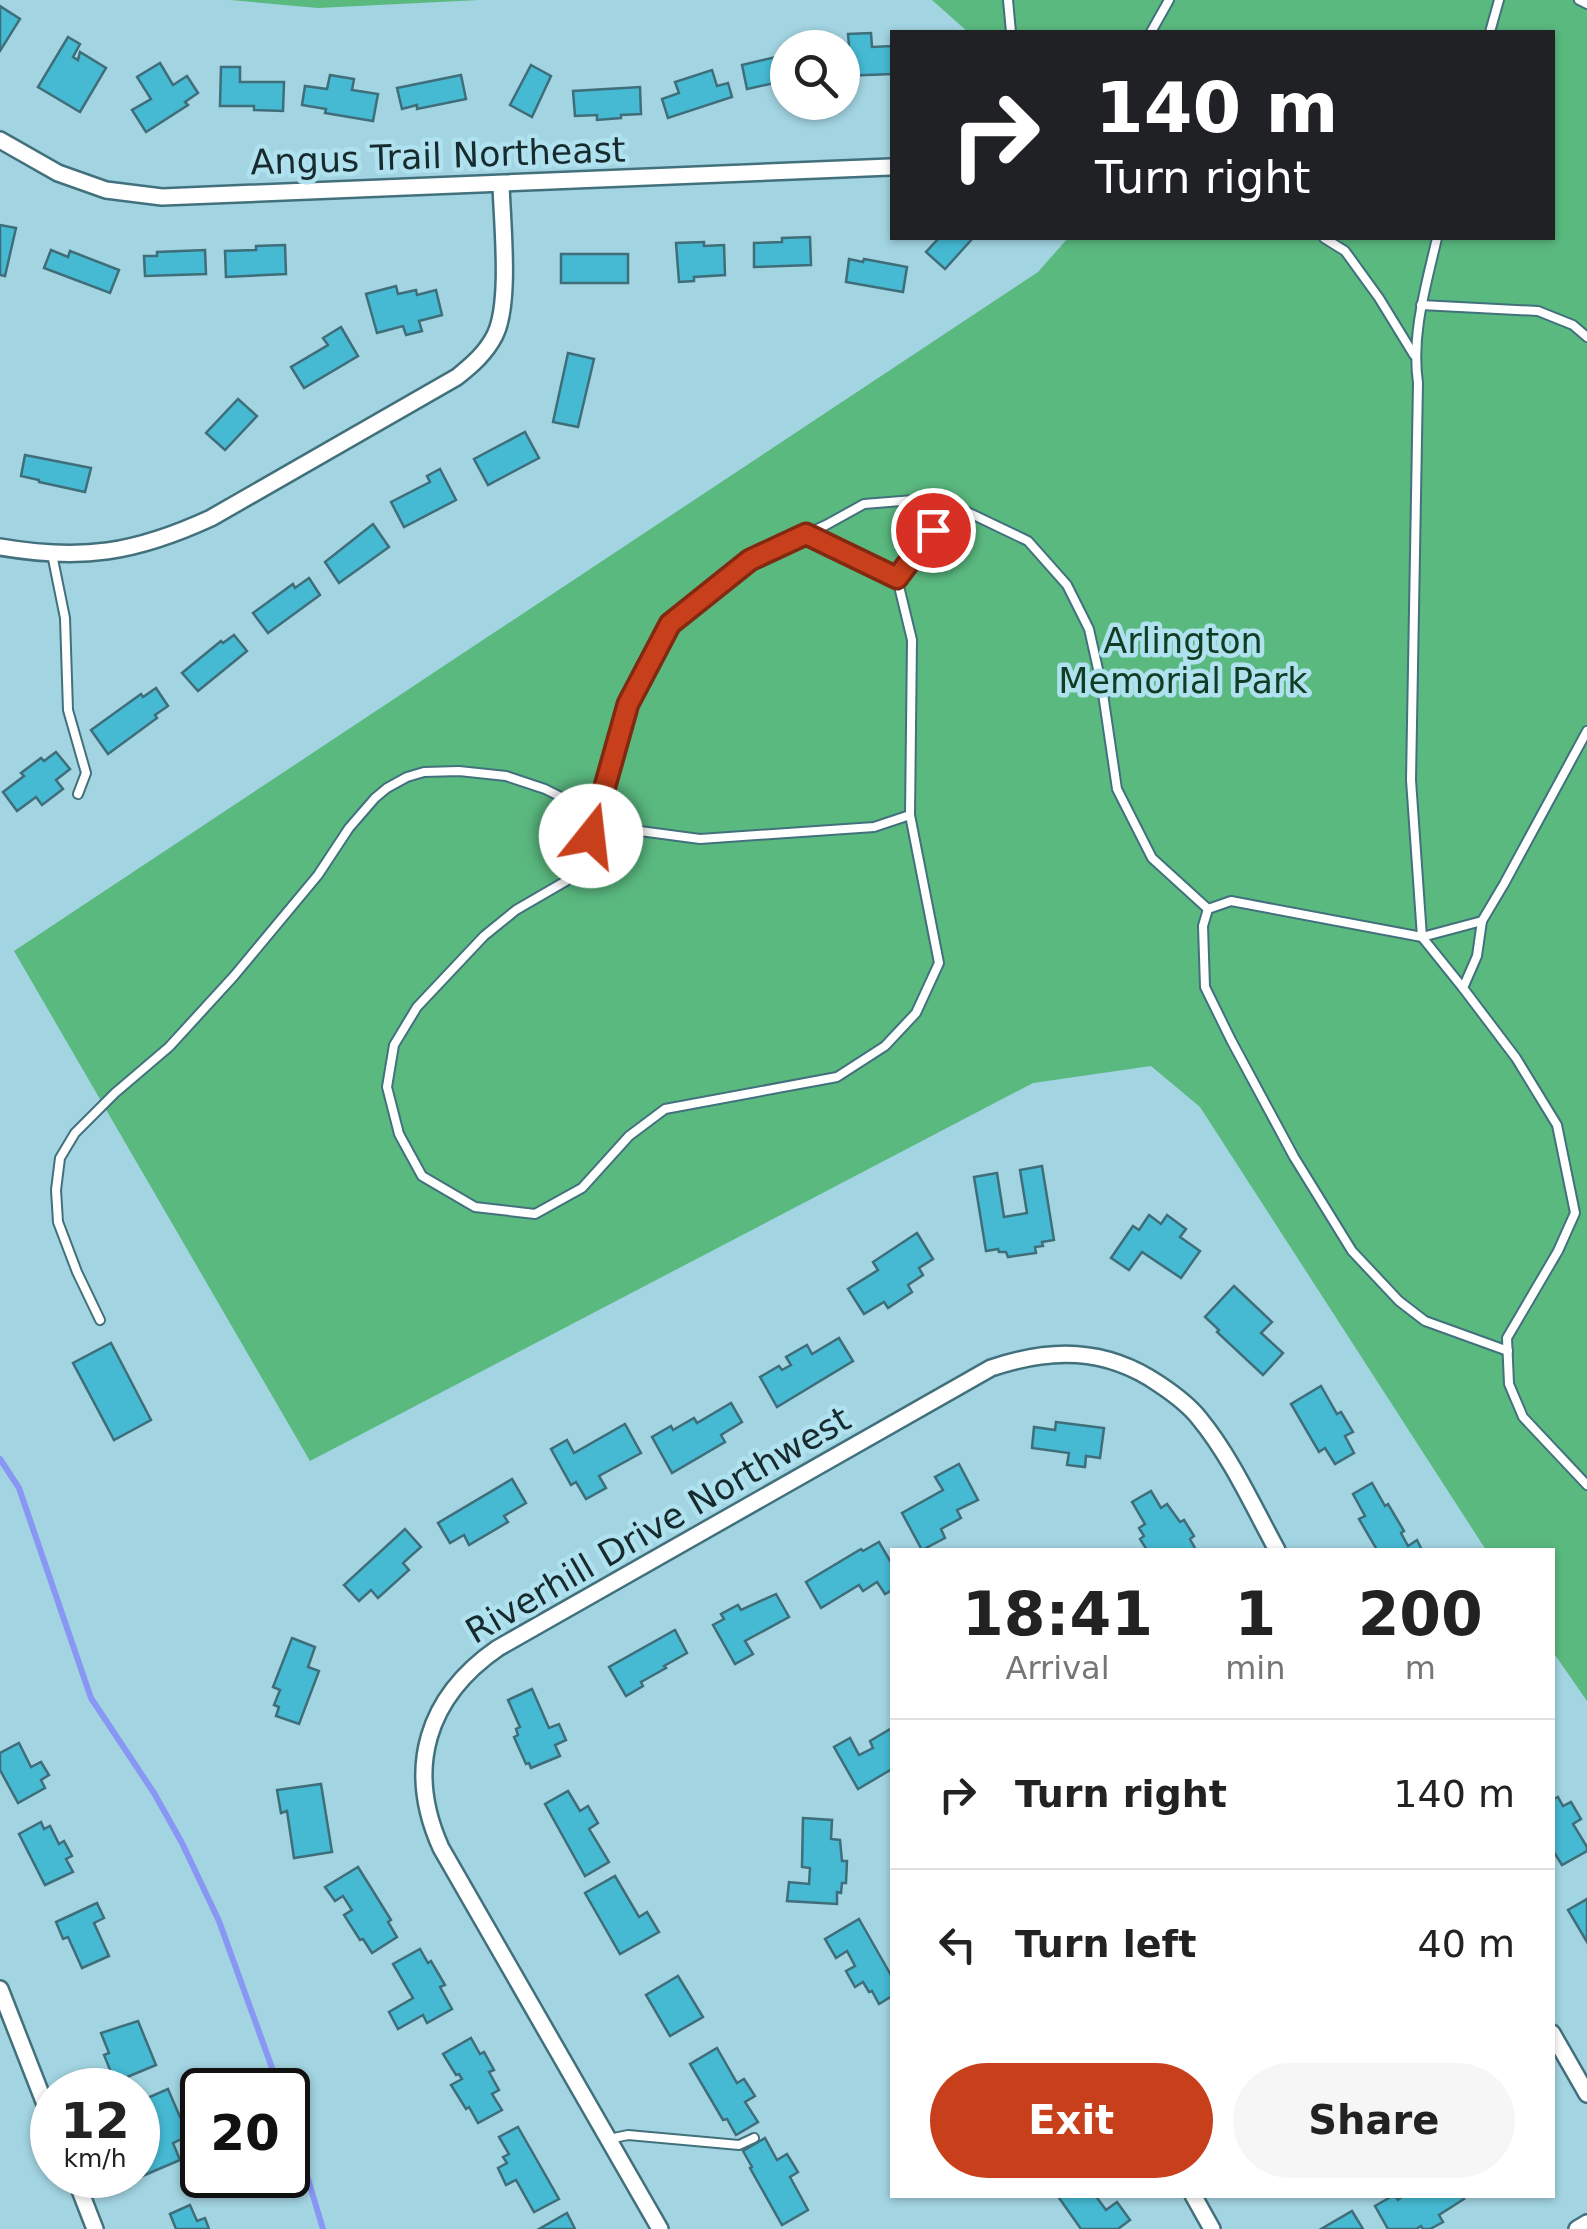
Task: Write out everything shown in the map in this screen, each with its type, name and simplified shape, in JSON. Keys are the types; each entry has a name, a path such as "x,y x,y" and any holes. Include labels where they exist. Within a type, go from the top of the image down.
{"street":[{"name":"Angus Trail Northeast","path":"0,140 58,174 106,190 162,197 890,167"},
{"path":"0,547 88,555 134,548 173,536 244,500 458,377 476,362 496,334 504,306 500,184"},
{"name":"Riverhill Drive Northwest","path":"660,2229 433,1829 425,1800 426,1749 432,1724 458,1680 477,1662 515,1638 991,1368 1026,1357 1066,1353 1102,1358 1140,1371 1180,1398 1214,1438 1277,1548"},
{"path":"0,1989 31,2068"},
{"path":"1555,2038 1587,2094"},
{"path":"83,2198 95,2229"},
{"path":"1195,2198 1212,2229"},
{"path":"1577,2229 1587,2223"}],"lane":[{"path":"1008,0 1011,30"},
{"path":"1152,30 1169,0"},
{"path":"1491,30 1499,0"},
{"path":"1579,0 1587,4"},
{"path":"1327,240 1344,251 1414,355"},
{"path":"1437,240 1421,305 1414,355 1418,383 1411,780 1422,937 1516,1058 1557,1125 1575,1213 1558,1251 1507,1338 1508,1384 1523,1417 1587,1486"},
{"path":"1421,305 1538,311 1573,325 1587,337"},
{"path":"950,506 897,578 912,640 910,815 940,964 916,1013 885,1046 836,1076 664,1109 629,1136 582,1188 536,1214 475,1207 422,1176 398,1134 386,1086 394,1046 417,1007 484,936 516,910 566,881 591,836 628,704 670,624 750,560 864,504 926,499 950,506 1028,542 1067,586 1088,629 1102,687 1117,789 1152,858 1208,909"},
{"path":"806,534 897,578"},
{"path":"52,554 65,618 68,710 86,774 78,794"},
{"path":"1463,988 1477,956 1482,921 1587,732"},
{"path":"100,1320 58,1222 60,1158 75,1134 169,1047 234,976 318,875 349,828 375,798 406,777 459,771 506,776 546,789 625,829 700,839 874,827 910,815"},
{"path":"1208,909 1231,901 1422,937 1482,921"},
{"path":"1208,909 1203,926 1205,986 1294,1157 1352,1250 1399,1301 1425,1321 1508,1351"},
{"path":"609,2140 628,2135 739,2145 754,2138"}],"green space":[{"path":"230,0 479,0 318,8"},
{"name":"Arlington Memorial Park","path":"932,0 1587,0 1587,1701 1555,1655 1555,1548 1485,1548 1200,1107 1151,1066 1033,1083 310,1461 14,951 1038,272 1066,240 1555,240 1555,30 966,30"}],"building":[{"path":"0,6 20,19 0,51"},
{"path":"860,33 871,33 872,47 890,46 890,74 860,75"},
{"path":"68,37 80,44 73,57 78,60 80,52 106,68 80,112 38,87"},
{"path":"770,58 770,84 747,89 742,65"},
{"path":"160,63 173,85 187,76 198,93 185,102 188,105 146,132 132,110 151,99 137,77"},
{"path":"531,65 551,76 532,117 510,105"},
{"path":"221,67 240,67 240,82 284,82 283,111 220,106"},
{"path":"712,70 717,86 728,83 732,97 668,118 662,99 679,93 675,82"},
{"path":"330,75 354,79 352,90 378,94 373,121 302,105 305,86 327,89"},
{"path":"461,75 466,99 402,109 397,88"},
{"path":"640,87 641,114 597,120 597,115 575,116 573,91"},
{"path":"0,225 16,228 5,276 0,275"},
{"path":"810,237 811,265 754,267 754,243"},
{"path":"937,240 971,240 945,269 926,252"},
{"path":"704,242 704,246 724,245 725,275 679,282 676,243"},
{"path":"285,245 286,274 226,277 225,251"},
{"path":"51,250 68,257 70,251 119,270 110,293 44,268"},
{"path":"205,250 206,274 145,276 144,256"},
{"path":"561,254 628,254 628,283 561,283"},
{"path":"849,259 907,267 903,292 846,282"},
{"path":"396,286 398,294 436,290 442,315 419,321 422,331 406,335 403,326 377,333 366,294"},
{"path":"341,327 358,356 304,388 291,367 328,345 323,338"},
{"path":"568,353 594,359 578,427 553,422"},
{"path":"238,399 257,416 225,450 206,433"},
{"path":"525,432 539,458 488,485 474,459"},
{"path":"25,455 91,468 85,492 21,476"},
{"path":"440,469 456,500 404,527 391,502 430,482 427,476"},
{"path":"373,524 389,547 339,583 325,562"},
{"path":"309,578 320,595 268,633 253,613 293,584 295,588"},
{"path":"234,635 247,651 198,691 182,673"},
{"path":"156,688 168,706 108,754 91,730 141,694 143,697"},
{"path":"56,752 70,769 56,780 63,789 42,805 36,797 17,811 3,792 24,776 21,773"},
{"path":"1042,1166 1054,1240 1035,1247 1036,1253 1008,1257 998,1249 986,1251 974,1177 997,1173 1004,1217 1027,1213 1020,1170"},
{"path":"1149,1215 1161,1224 1167,1215 1186,1229 1180,1237 1200,1251 1181,1278 1142,1252 1129,1270 1111,1258 1133,1226 1139,1230"},
{"path":"917,1233 933,1259 919,1268 923,1275 908,1285 912,1292 888,1308 884,1302 864,1314 848,1289 878,1270 873,1262"},
{"path":"1234,1286 1272,1322 1261,1333 1283,1353 1263,1375 1205,1317"},
{"path":"839,1338 853,1361 777,1407 760,1377 779,1366 782,1370 791,1365 786,1357 807,1345 812,1354"},
{"path":"111,1343 151,1420 114,1440 73,1363"},
{"path":"1321,1386 1353,1432 1345,1436 1354,1453 1335,1464 1325,1448 1319,1452 1291,1404"},
{"path":"731,1403 742,1422 721,1435 725,1442 672,1473 652,1437 694,1418 697,1423"},
{"path":"1056,1422 1104,1428 1100,1458 1086,1456 1085,1467 1067,1465 1069,1453 1032,1448 1034,1427 1055,1430"},
{"path":"625,1424 641,1453 599,1476 606,1488 586,1499 576,1482 571,1485 551,1449 567,1440 574,1453"},
{"path":"959,1464 978,1500 957,1510 961,1518 941,1529 945,1538 921,1548 902,1513 943,1490 935,1477"},
{"path":"512,1479 526,1503 504,1516 508,1522 469,1545 464,1535 450,1543 438,1523"},
{"path":"1372,1483 1404,1531 1401,1533 1408,1546 1417,1540 1421,1548 1376,1548 1359,1519 1365,1516 1353,1494"},
{"path":"1151,1491 1161,1508 1167,1504 1180,1522 1184,1520 1194,1536 1190,1539 1195,1548 1146,1548 1139,1528 1145,1524 1132,1502"},
{"path":"405,1529 421,1547 403,1563 409,1570 378,1598 371,1590 359,1601 344,1585"},
{"path":"879,1542 890,1561 890,1591 885,1594 877,1582 863,1591 859,1585 821,1608 806,1582"},
{"path":"776,1594 789,1617 745,1641 753,1654 735,1664 713,1625 724,1619 721,1614 738,1605 741,1610"},
{"path":"675,1630 687,1653 626,1696 609,1667"},
{"path":"292,1638 315,1647 308,1667 319,1671 299,1724 276,1716 279,1707 274,1705 280,1690 273,1687"},
{"path":"532,1689 549,1728 559,1724 566,1740 555,1745 560,1756 531,1768 514,1737 520,1727 508,1700"},
{"path":"890,1729 890,1770 858,1789 834,1747 850,1738 859,1755 873,1748 870,1741"},
{"path":"19,1743 31,1767 41,1762 49,1775 41,1780 45,1788 18,1803 0,1770 0,1753"},
{"path":"321,1784 332,1852 294,1858 287,1811 281,1813 277,1790"},
{"path":"568,1791 580,1811 588,1806 598,1823 589,1829 609,1862 585,1876 545,1804"},
{"path":"1558,1797 1563,1806 1571,1802 1581,1819 1573,1824 1587,1847 1587,1851 1562,1865 1555,1854"},
{"path":"803,1818 832,1820 831,1839 840,1840 842,1861 847,1861 846,1883 842,1883 841,1893 837,1892 837,1904 787,1901 789,1882 809,1884 810,1868 802,1867"},
{"path":"41,1822 44,1829 50,1826 59,1844 64,1841 72,1856 66,1859 73,1872 45,1885 19,1834"},
{"path":"358,1867 391,1920 388,1922 397,1937 372,1953 344,1915 352,1910 343,1896 335,1901 325,1887"},
{"path":"615,1876 639,1917 647,1912 659,1932 620,1954 585,1893"},
{"path":"1587,1899 1587,1942 1568,1910"},
{"path":"97,1903 104,1918 94,1923 109,1956 82,1968 68,1937 63,1939 56,1922"},
{"path":"859,1919 890,1973 890,1997 879,2004 863,1982 855,1987 846,1971 855,1966 847,1951 836,1958 825,1939"},
{"path":"420,1949 445,1985 440,1987 452,2009 427,2023 423,2015 398,2029 389,2012 413,1998 393,1964"},
{"path":"678,1976 703,2017 670,2036 646,1995"},
{"path":"138,2021 156,2065 109,2068 104,2055 109,2053 101,2033"},
{"path":"471,2038 494,2070 489,2072 499,2090 492,2094 502,2110 478,2123 451,2085 462,2079 443,2054"},
{"path":"717,2048 737,2083 744,2079 755,2096 745,2102 758,2122 736,2135 690,2064"},
{"path":"168,2089 180,2117 180,2140 173,2143 180,2160 160,2168 160,2092"},
{"path":"518,2127 559,2199 534,2212 516,2180 506,2185 498,2168 507,2163 503,2157 509,2154 499,2137"},
{"path":"765,2138 777,2160 787,2154 798,2172 790,2177 808,2210 782,2225 743,2151"},
{"path":"1059,2198 1097,2198 1106,2210 1117,2202 1130,2220 1118,2229 1081,2229"},
{"path":"1389,2198 1464,2199 1439,2215 1443,2222 1430,2229 1388,2229 1375,2206"},
{"path":"190,2205 197,2221 205,2218 209,2229 176,2229 170,2214"},
{"path":"1352,2211 1363,2229 1321,2229"},
{"path":"567,2213 575,2229 539,2229"}],"waterway":[{"path":"0,1459 19,1488 91,1698 182,1843 219,1921 272,2068"},
{"path":"310,2186 323,2229"}],"route":[{"path":"591,836 628,704 670,624 750,560 806,534 897,578 933,530"}]}
